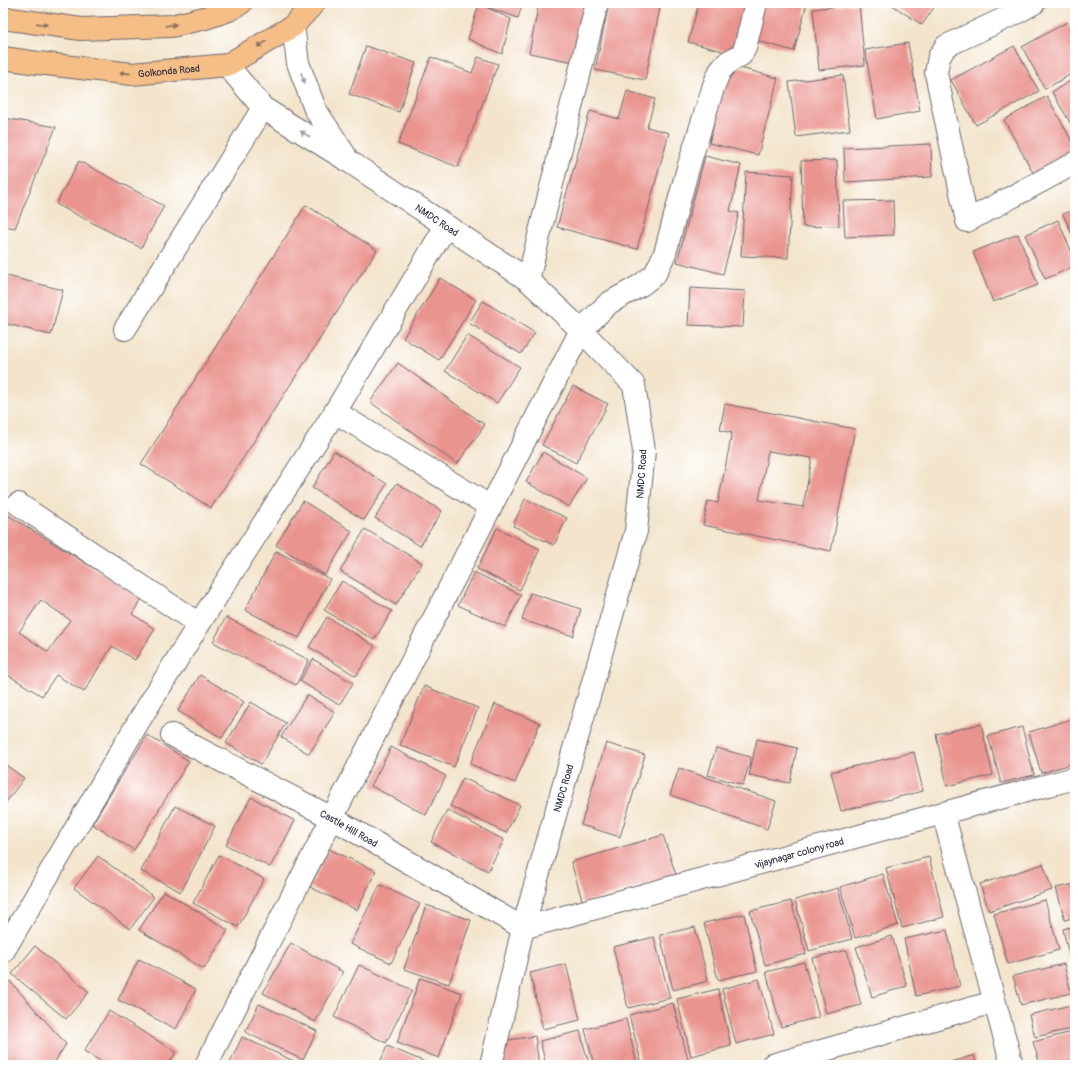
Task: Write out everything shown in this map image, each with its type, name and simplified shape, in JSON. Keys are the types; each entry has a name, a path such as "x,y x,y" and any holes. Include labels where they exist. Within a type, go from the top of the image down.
{"highway":[{"path":"3,18 82,29 171,26 205,18 229,10 241,3"},
{"name":"Golkonda Road","path":"3,58 38,64 132,74 227,65 293,26 314,3"}],"street":[{"path":"528,280 597,3"},
{"path":"206,1065 581,330 609,303 641,286 655,274 665,253 688,168 714,85 720,71 724,66 741,55 745,48 756,3"},
{"path":"1034,3 1005,9 946,46 939,58 936,73 967,221 1075,163"},
{"path":"293,26 298,64 315,109 350,162"},
{"name":"NMDC Road","path":"227,65 263,108 350,162 528,280 581,330 634,385 644,451 636,531 523,928 491,1065"},
{"path":"125,329 263,108"},
{"path":"3,952 140,719 198,624 335,412 446,226"},
{"path":"335,412 491,507"},
{"path":"18,504 198,624"},
{"name":"Castle Hill Road","path":"172,735 332,818 523,928"},
{"name":"vijaynagar colony road","path":"523,928 1075,778"},
{"path":"943,813 1012,1065"},
{"path":"772,1065 994,1002"}],"building":[{"path":"476,3 523,3 518,18"},
{"path":"539,3 591,3 579,63 529,53"},
{"path":"609,3 661,3 645,80 595,70"},
{"path":"699,3 748,3 734,54 688,42"},
{"path":"760,3 807,3 794,51 750,39"},
{"path":"889,3 937,3 922,25"},
{"path":"479,4 511,19 502,54 468,39"},
{"path":"859,4 865,65 819,70 813,9"},
{"path":"1067,22 1075,36 1075,72 1045,89 1022,47"},
{"path":"908,43 920,111 877,119 865,50"},
{"path":"366,46 416,63 399,112 349,94"},
{"path":"1014,46 1039,91 976,125 951,80"},
{"path":"431,57 472,73 478,57 498,64 458,167 398,144"},
{"path":"729,65 778,78 758,155 709,143"},
{"path":"843,75 850,130 796,137 789,82"},
{"path":"1075,78 1075,131 1052,92"},
{"path":"627,91 655,99 647,127 669,133 637,249 557,227 590,111 619,119"},
{"path":"1047,96 1075,147 1075,156 1036,178 1004,120"},
{"path":"3,118 56,127 15,228 3,226"},
{"path":"931,144 932,177 845,182 844,148"},
{"path":"705,156 741,165 730,211 739,213 723,274 677,262"},
{"path":"837,160 839,226 803,227 801,161"},
{"path":"79,161 164,206 141,248 56,204"},
{"path":"746,172 793,175 788,258 741,256"},
{"path":"893,200 894,235 845,237 843,201"},
{"path":"306,205 377,250 211,508 141,464"},
{"path":"1075,209 1075,241 1063,214"},
{"path":"1058,220 1075,260 1075,266 1045,279 1025,235"},
{"path":"1018,234 1038,285 993,302 973,252"},
{"path":"3,275 63,290 51,335 3,323"},
{"path":"440,278 476,300 439,360 403,338"},
{"path":"690,288 745,291 743,327 688,325"},
{"path":"483,301 535,333 521,354 469,323"},
{"path":"467,335 520,367 497,403 445,371"},
{"path":"398,363 485,425 457,464 370,402"},
{"path":"573,386 608,404 576,463 542,445"},
{"path":"725,404 855,429 831,551 703,525 708,501 718,503 732,433 720,430","holes":["768,451 812,458 803,507 759,500"]},
{"path":"334,451 387,484 364,520 312,488"},
{"path":"543,452 587,478 569,507 526,482"},
{"path":"397,483 442,511 420,546 375,518"},
{"path":"525,499 567,518 554,545 513,526"},
{"path":"303,501 352,531 325,575 276,545"},
{"path":"3,512 142,598 132,614 155,629 135,660 112,646 84,692 56,675 42,696 3,672","holes":["41,600 70,620 48,652 19,632"]},
{"path":"497,528 540,549 520,590 477,569"},
{"path":"365,529 422,563 396,605 340,571"},
{"path":"276,551 330,579 299,638 245,610"},
{"path":"474,572 521,595 505,627 458,605"},
{"path":"342,581 392,611 374,640 324,610"},
{"path":"530,593 581,609 573,636 522,620"},
{"path":"226,617 309,660 296,685 213,642"},
{"path":"327,617 375,646 356,676 309,647"},
{"path":"313,659 353,683 339,705 300,681"},
{"path":"200,675 244,702 222,738 178,711"},
{"path":"424,686 478,708 454,767 400,745"},
{"path":"307,695 335,712 309,754 281,737"},
{"path":"251,702 286,723 261,764 226,743"},
{"path":"495,704 540,723 515,783 470,764"},
{"path":"1075,718 1075,763 1041,773 1029,732"},
{"path":"981,724 993,775 947,786 936,734"},
{"path":"1022,727 1034,775 1001,783 988,736"},
{"path":"147,735 189,761 134,850 92,824"},
{"path":"757,739 797,748 790,783 749,775"},
{"path":"606,743 645,755 620,837 581,825"},
{"path":"391,747 446,776 426,815 371,786"},
{"path":"716,748 751,757 743,785 708,775"},
{"path":"914,752 923,791 841,811 831,772"},
{"path":"3,763 24,778 3,806"},
{"path":"679,768 776,801 767,829 670,795"},
{"path":"463,778 520,805 506,833 450,806"},
{"path":"251,797 295,821 270,867 226,845"},
{"path":"175,806 215,826 181,892 141,871"},
{"path":"447,810 504,840 488,871 431,842"},
{"path":"663,835 676,875 583,903 571,862"},
{"path":"329,849 376,871 357,910 310,887"},
{"path":"219,855 264,879 238,927 193,903"},
{"path":"98,856 154,897 130,929 74,888"},
{"path":"929,857 944,917 902,928 886,868"},
{"path":"1043,864 1052,890 989,911 980,884"},
{"path":"883,874 898,925 855,938 840,887"},
{"path":"1075,884 1075,917 1065,920 1056,888"},
{"path":"380,885 420,904 391,963 350,944"},
{"path":"838,888 852,939 809,951 795,900"},
{"path":"164,891 228,930 204,969 139,930"},
{"path":"1045,900 1059,950 1008,964 994,914"},
{"path":"791,901 806,954 765,965 750,911"},
{"path":"426,905 471,920 449,984 404,969"},
{"path":"744,914 757,971 718,980 704,923"},
{"path":"1075,926 1075,963 1071,964 1063,929"},
{"path":"695,927 708,981 673,990 660,935"},
{"path":"947,930 960,986 916,996 904,939"},
{"path":"892,936 907,986 872,997 856,947"},
{"path":"654,937 670,998 628,1008 613,947"},
{"path":"291,943 343,972 315,1022 263,993"},
{"path":"35,946 89,992 66,1019 12,974"},
{"path":"847,950 861,1005 826,1014 812,958"},
{"path":"139,959 196,989 176,1029 118,1000"},
{"path":"804,962 819,1017 781,1027 766,972"},
{"path":"566,964 580,1020 543,1029 530,973"},
{"path":"1064,964 1071,993 1021,1005 1013,976"},
{"path":"359,965 412,990 386,1043 334,1017"},
{"path":"7,978 66,1044 53,1065 3,1065 3,981"},
{"path":"420,978 462,993 439,1058 397,1043"},
{"path":"759,979 774,1034 736,1044 722,989"},
{"path":"718,989 731,1046 691,1056 677,999"},
{"path":"673,1003 689,1063 681,1065 642,1065 629,1015"},
{"path":"259,1004 317,1031 303,1060 245,1032"},
{"path":"1075,1004 1075,1028 1035,1037 1029,1015"},
{"path":"109,1011 176,1052 168,1065 107,1065 84,1051"},
{"path":"626,1019 637,1065 594,1065 585,1029"},
{"path":"580,1031 589,1065 546,1065 540,1041"},
{"path":"1075,1031 1075,1059 1054,1065 1040,1065 1033,1042"},
{"path":"535,1036 539,1065 506,1065 502,1041"},
{"path":"242,1037 300,1064 229,1065"},
{"path":"387,1046 432,1065 379,1065"},
{"path":"974,1055 977,1065 942,1065"}]}
